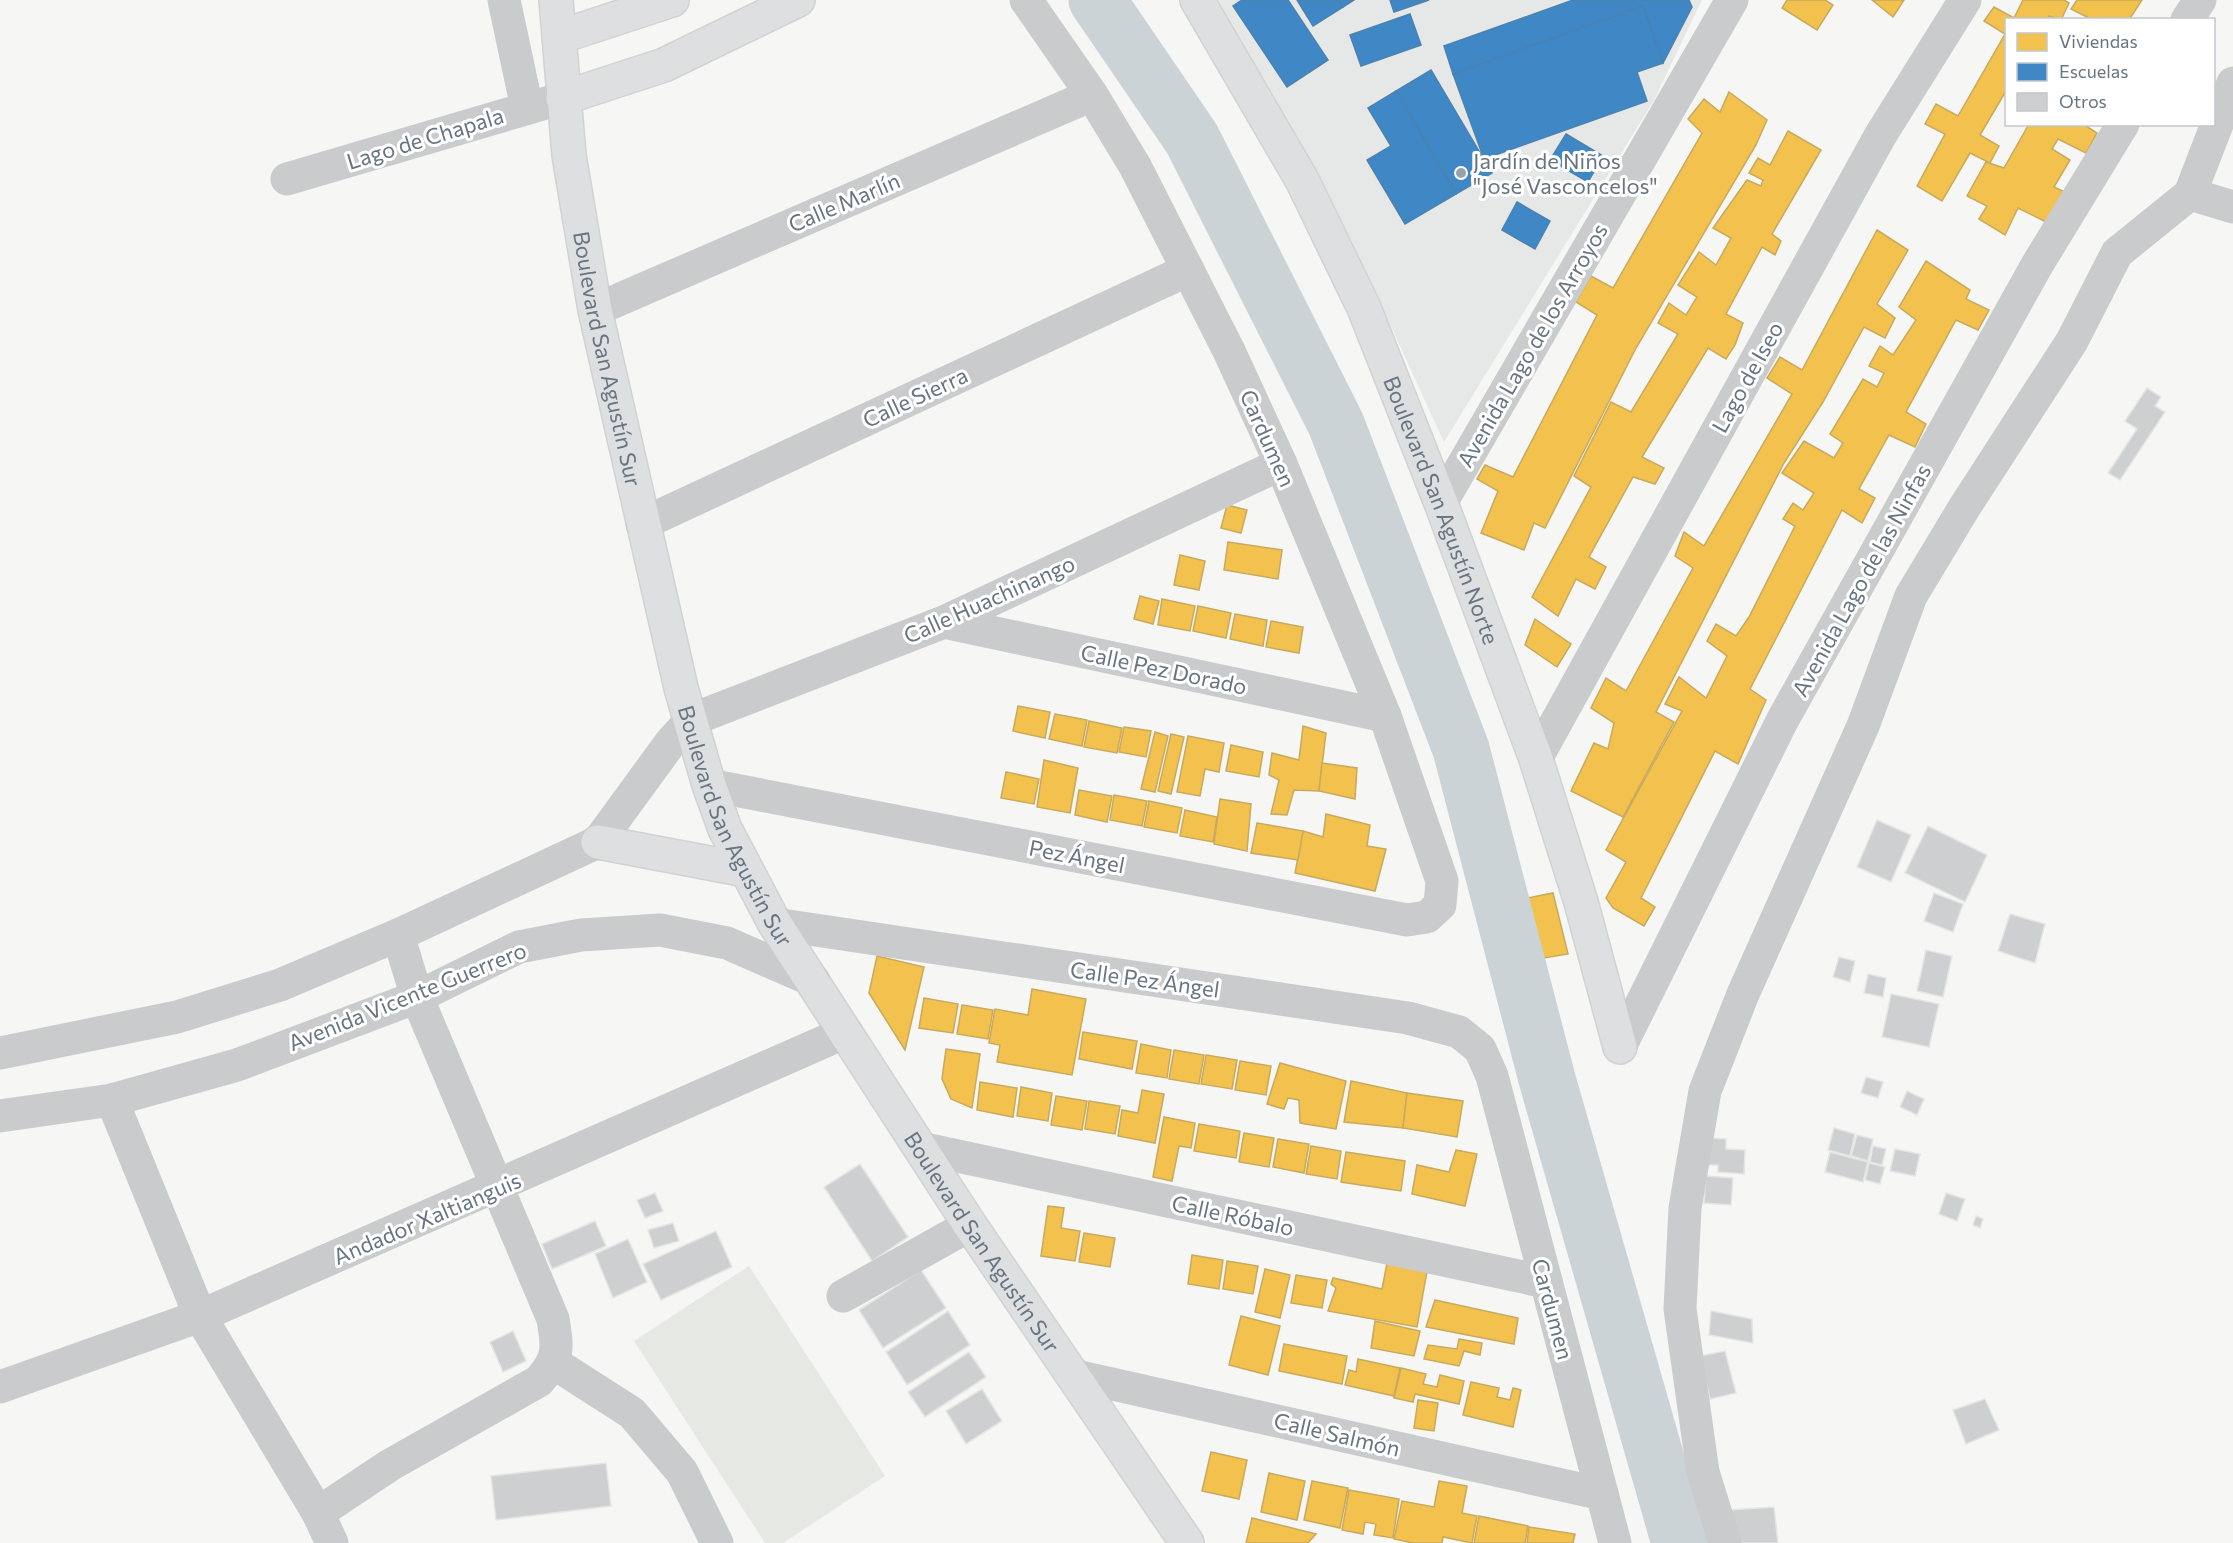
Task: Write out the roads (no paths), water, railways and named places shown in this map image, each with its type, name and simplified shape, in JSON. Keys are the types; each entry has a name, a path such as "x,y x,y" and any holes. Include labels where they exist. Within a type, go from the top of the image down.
{"main road":[{"name":"Boulevard San Agustín Sur","path":"556,0 569,155 596,310 642,524 691,720 709,785 725,829 775,924 970,1225 1187,1543"},
{"path":"559,37 672,0"},
{"path":"563,98 664,64 798,0"},
{"name":"Boulevard San Agustín Norte","path":"1197,0 1302,180 1364,308 1441,503 1536,759 1581,902 1620,1047"},
{"path":"598,842 746,870"}],"street":[{"path":"504,0 527,108"},
{"name":"Cardumen","path":"1026,0 1092,95 1135,166 1188,270 1281,464 1385,716 1442,881 1440,905"},
{"name":"Avenida Lago de los Arroyos","path":"1441,503 1732,0"},
{"name":"Lago de Iseo","path":"1536,759 1880,136 1965,0"},
{"path":"2188,18 2200,0"},
{"path":"1725,1543 1703,1472 1680,1309 1685,1208 1705,1091 1743,994 1863,726 1911,596 1964,508 2072,341 2117,253 2190,194 2233,83"},
{"name":"Calle Marlín","path":"596,310 1092,95"},
{"name":"Lago de Chapala","path":"287,179 563,98"},
{"name":"Avenida Lago de las Ninfas","path":"1620,1047 1782,721 2037,265 2122,126"},
{"path":"2190,194 2233,207"},
{"name":"Calle Sierra","path":"642,524 1188,270"},
{"name":"Calle Huachinango","path":"691,720 944,622 1281,464"},
{"name":"Calle Pez Dorado","path":"944,622 1385,716"},
{"path":"0,1053 177,1017 280,985 398,935 598,842 670,742 691,720"},
{"name":"Pez Ángel","path":"709,785 1407,920 1427,917 1440,905"},
{"name":"Calle Pez Ángel","path":"775,924 1408,1018 1458,1032 1480,1049 1492,1076"},
{"name":"Avenida Vicente Guerrero","path":"0,1116 112,1100 237,1065 417,997 519,947 581,935 660,930 728,943 814,981"},
{"path":"318,1513 390,1465 539,1381 554,1363 557,1343 553,1319 417,997 398,935"},
{"name":"Andador Xaltianguis","path":"0,1387 200,1316 497,1188 846,1032"},
{"name":"Cardumen","path":"1492,1076 1615,1543"},
{"path":"112,1100 200,1316 318,1513 332,1543"},
{"name":"Calle Róbalo","path":"920,1148 1546,1282"},
{"path":"843,1296 970,1225"},
{"path":"554,1363 632,1413 682,1472 717,1543"},
{"name":"Calle Salmón","path":"1072,1375 1602,1494"}],"waterway":[{"path":"1097,0 1192,139 1336,424 1461,749 1547,1079 1680,1543"}],"place":[{"name":"Jardín de Niños \"José Vasconcelos\"","path":"1461,173"}]}
